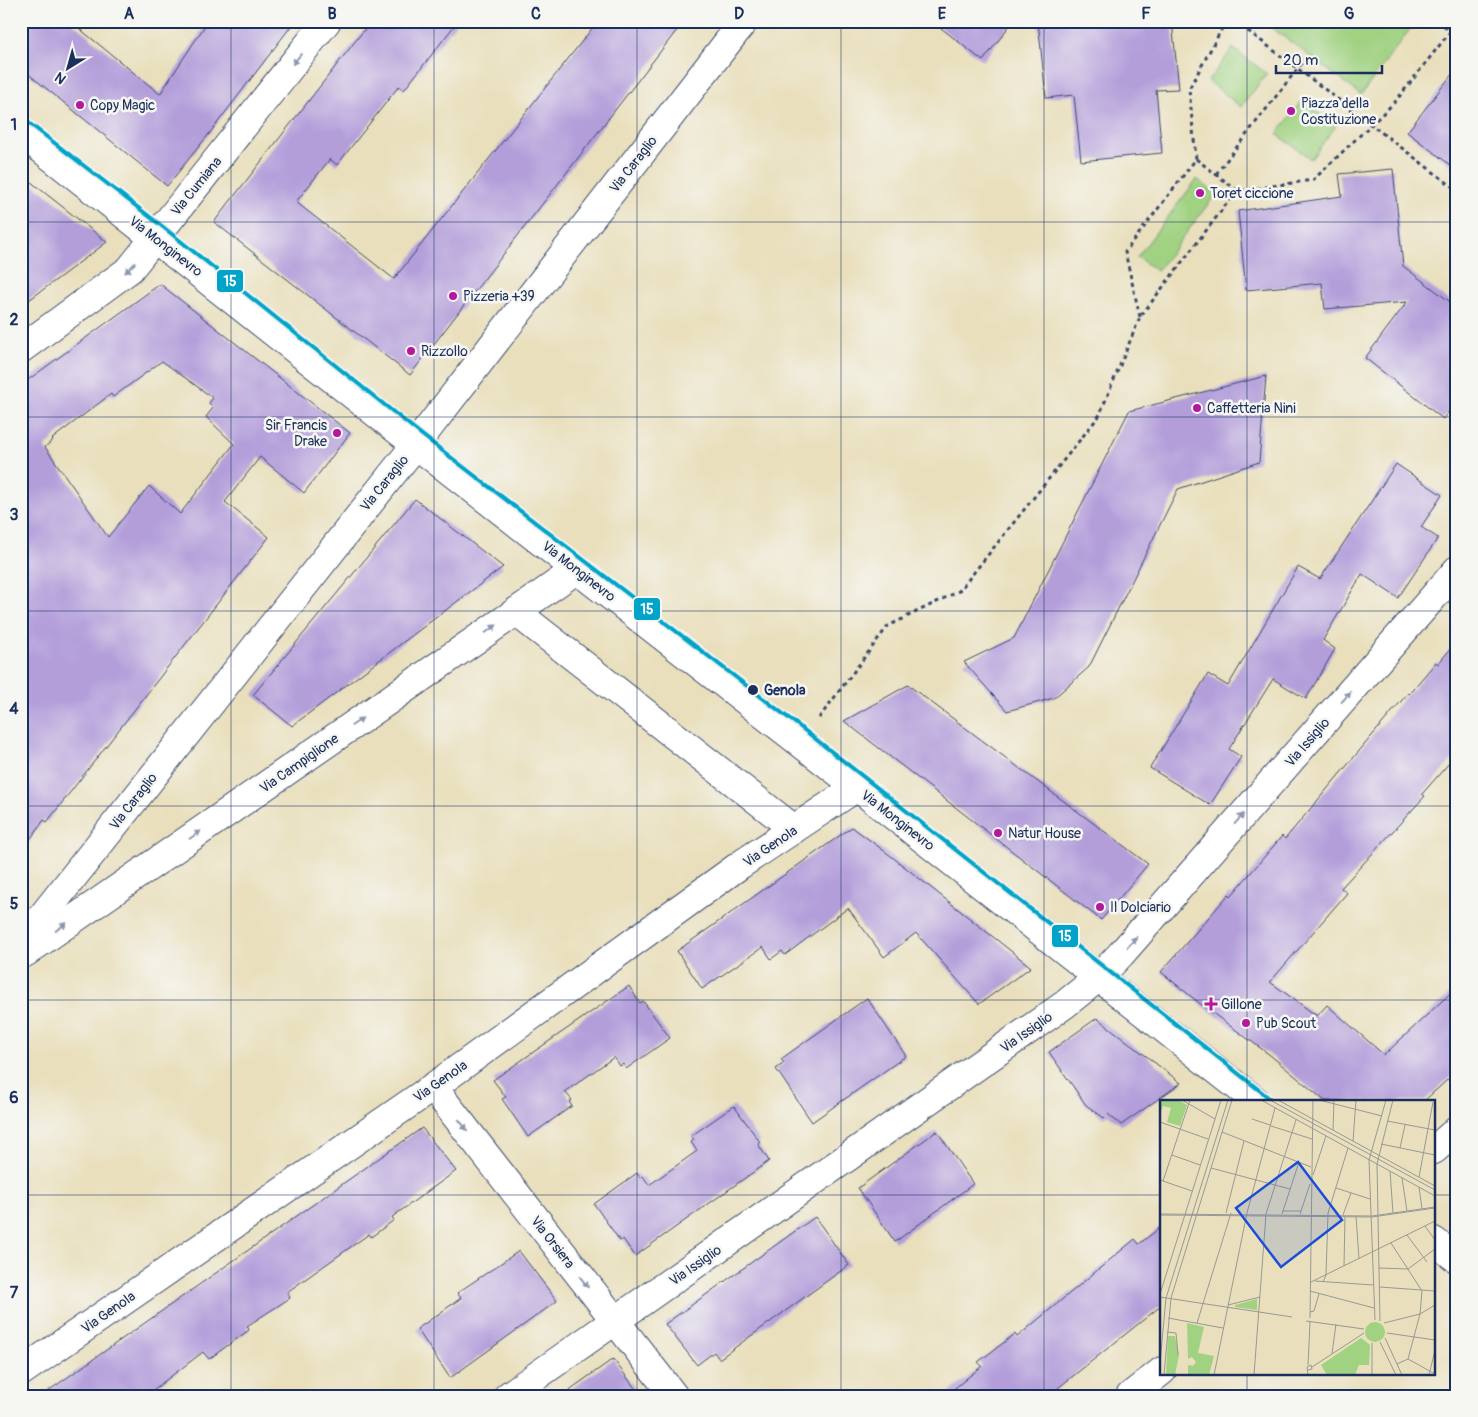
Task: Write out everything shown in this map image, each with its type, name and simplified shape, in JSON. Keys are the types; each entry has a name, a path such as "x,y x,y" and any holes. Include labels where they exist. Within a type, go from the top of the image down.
{"street":[{"name":"Via Cumiana","path":"21,349 130,269 328,21"},
{"name":"Via Caraglio","path":"21,943 415,444 744,21"},
{"name":"Via Monginevro","path":"21,133 415,444 1255,1100"},
{"name":"Via Campiglione","path":"21,955 576,570"},
{"name":"Via Issiglio","path":"508,1396 1099,978 1457,570"},
{"path":"516,612 794,829"},
{"name":"Via Genola","path":"21,1372 433,1087 740,865 857,788"},
{"name":"Via Orsiera","path":"433,1087 674,1396"},
{"path":"1436,1148 1457,1130"},
{"path":"1436,1243 1457,1259"},
{"path":"1130,1396 1160,1373"}],"path":[{"path":"1140,317 1125,252 1196,159 1189,89 1226,21"},
{"path":"1235,21 1457,190"},
{"path":"1438,21 1450,31"},
{"path":"815,724 888,626 959,591 1099,416 1140,317 1238,191 1313,180 1395,102 1457,23"},
{"path":"1216,174 1308,55"},
{"path":"1196,159 1238,191"}],"green space":[{"path":"1263,21 1416,21 1361,95"},
{"path":"1233,48 1267,74 1241,107 1208,81"},
{"path":"1302,101 1336,126 1311,159 1277,134"},
{"path":"1197,179 1216,194 1157,271 1137,257"}],"building":[{"path":"21,21 70,21 160,94 208,21 295,21 167,186 21,68"},
{"path":"371,21 458,21 404,90 399,86 337,165 330,159 296,202 394,279 598,21 684,21 410,375 214,222"},
{"path":"932,21 1013,21 983,61"},
{"path":"1038,21 1172,21 1179,89 1156,90 1162,153 1081,161 1074,95 1046,98"},
{"path":"1457,68 1457,170 1407,132"},
{"path":"1393,169 1403,266 1457,307 1457,401 1443,419 1365,358 1407,302 1325,309 1322,283 1246,290 1238,211 1342,196 1339,174"},
{"path":"21,174 107,242 21,306"},
{"path":"160,284 350,433 304,493 260,457 225,502 269,537 47,822 44,820 21,852 21,385","holes":["162,361 213,398 209,403 213,408 206,417 234,444 180,514 149,486 108,537 45,447 52,439 111,394 113,397"]},
{"path":"1266,376 1259,462 1178,489 1089,667 1054,698 1007,711 964,662 1014,638 1129,411"},
{"path":"1396,464 1442,495 1421,527 1438,538 1398,598 1362,574 1323,640 1335,649 1306,699 1273,679 1229,749 1241,757 1210,805 1150,768 1208,674 1228,686 1298,567 1320,579"},
{"path":"415,499 503,567 292,726 253,695"},
{"path":"1457,641 1457,754 1422,794 1425,796 1341,888 1347,893 1270,982 1317,1016 1327,1005 1384,1055 1457,987 1457,1071 1425,1100 1324,1100 1270,1055 1203,1006 1161,972 1229,894 1231,896 1282,836 1285,839 1408,693 1436,662 1438,664"},
{"path":"908,685 1148,864 1101,920 844,721"},
{"path":"852,827 1031,967 979,1004 916,933 884,957 848,908 785,955 782,951 771,959 763,947 702,989 677,951"},
{"path":"629,986 640,1003 643,1001 670,1038 626,1069 623,1064 620,1066 614,1057 565,1092 572,1100 569,1102 572,1106 528,1137 502,1099 506,1097 493,1080"},
{"path":"867,998 906,1056 812,1122 776,1069 784,1063 781,1059"},
{"path":"1097,1018 1181,1083 1121,1125 1108,1114 1104,1118 1086,1105 1049,1052"},
{"path":"734,1106 760,1142 758,1144 769,1161 635,1256 623,1239 620,1241 594,1204 637,1173 640,1178 643,1176 649,1185 697,1151 691,1142 694,1140 691,1136"},
{"path":"422,1128 456,1171 392,1217 394,1220 371,1237 369,1234 287,1292 290,1298 247,1326 249,1330 209,1359 203,1352 145,1396 41,1396"},
{"path":"937,1131 973,1184 895,1242 858,1188"},
{"path":"815,1217 849,1265 719,1359 714,1352 697,1365 665,1324"},
{"path":"1160,1228 1160,1307 1048,1396 945,1396 982,1366 978,1362 1015,1334 1017,1337 1135,1239 1139,1244"},
{"path":"519,1251 557,1301 450,1378 417,1329 461,1298 457,1293"},
{"path":"613,1359 641,1396 561,1396"}],"transit line":[{"name":"15","path":"21,117 163,227 422,435 808,733 1272,1100"}],"place":[{"name":"Copy Magic","path":"80,105"},
{"name":"Piazza della Costituzione","path":"1291,111"},
{"name":"Toret ciccione","path":"1200,193"},
{"name":"Pizzeria +39","path":"453,296"},
{"name":"Rizzollo","path":"411,351"},
{"name":"Caffetteria Nini","path":"1197,408"},
{"name":"Sir Francis Drake","path":"337,433"},
{"name":"Genola","path":"753,690"},
{"name":"Natur House","path":"998,833"},
{"name":"Il Dolciario","path":"1100,907"},
{"name":"Gillone","path":"1211,1004"},
{"name":"Pub Scout","path":"1246,1023"}]}
